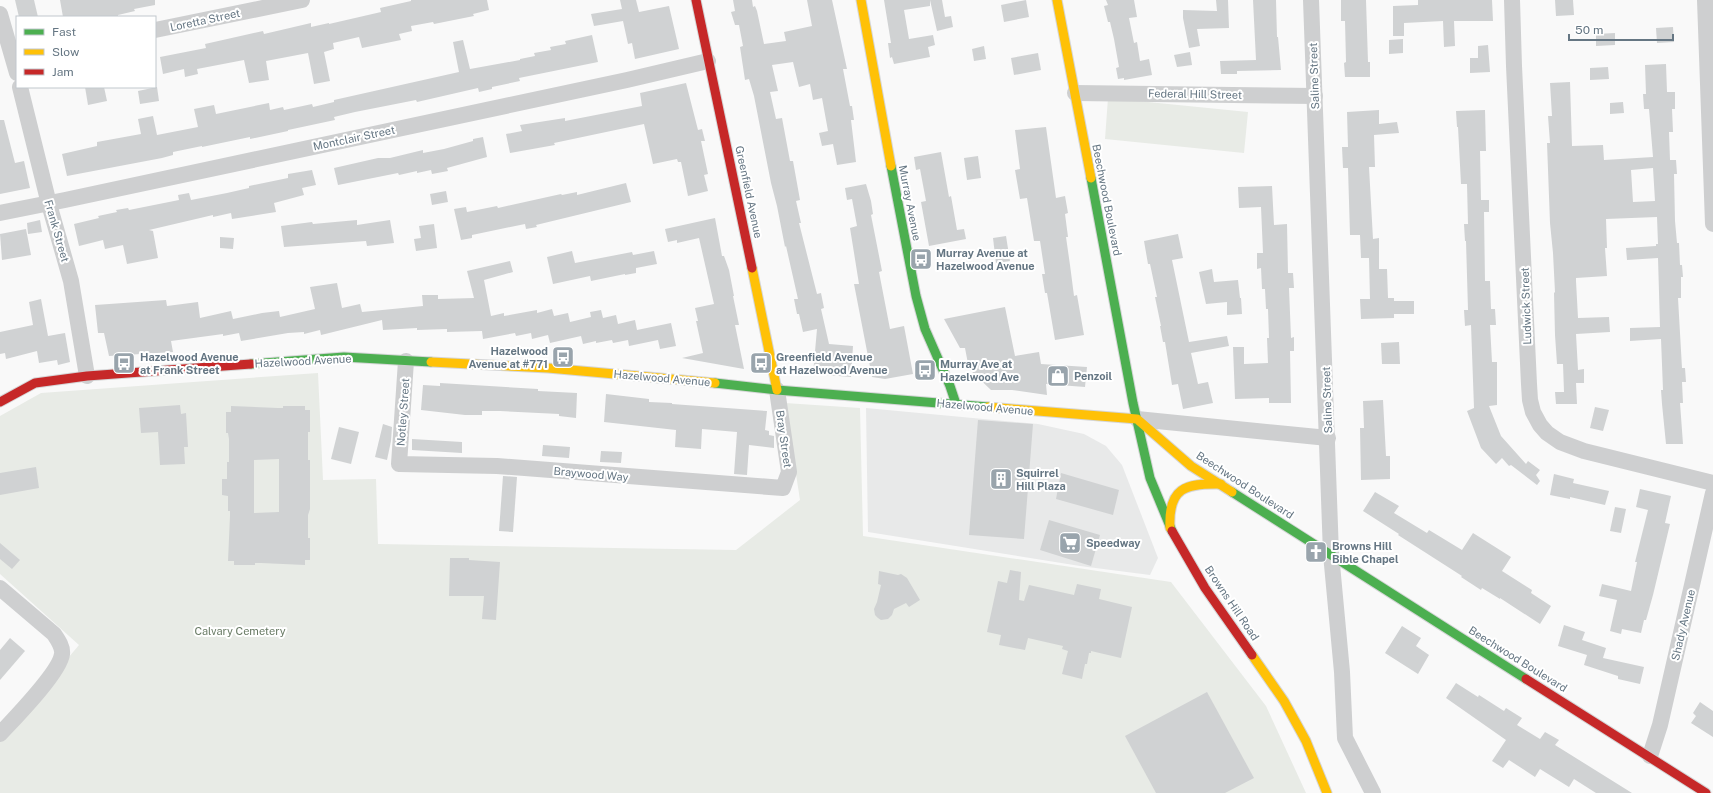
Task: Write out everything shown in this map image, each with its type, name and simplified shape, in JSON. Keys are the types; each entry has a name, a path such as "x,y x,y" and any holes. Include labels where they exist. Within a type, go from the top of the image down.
{"main road":[{"name":"Greenfield Avenue","path":"696,0 739,201 777,390"},
{"name":"Murray Avenue","path":"861,0 916,296 925,329 950,386 956,404"},
{"name":"Beechwood Boulevard","path":"1057,0 1137,419 1191,466 1650,756 1706,793"},
{"name":"Hazelwood Avenue","path":"0,402 35,384 87,376 344,358 548,368 691,380 777,390 1137,419"},
{"path":"7,388 35,384"},
{"name":"Browns Hill Road","path":"1137,419 1150,478 1170,528 1205,588 1284,701 1306,741 1327,793"},
{"path":"1170,528 1170,509 1176,495 1185,487 1198,483 1221,484"}],"street":[{"name":"Loretta Street","path":"156,30 302,0"},
{"name":"Saline Street","path":"1311,0 1331,554 1342,672 1345,738 1373,793"},
{"name":"Ludwick Street","path":"1512,0 1529,384 1530,400 1533,412 1540,425 1547,433 1560,442 1584,451 1713,483"},
{"path":"1705,0 1713,224"},
{"path":"0,14 12,63"},
{"name":"Montclair Street","path":"0,213 49,204 611,84 708,61"},
{"name":"Frank Street","path":"20,88 49,204 71,281 87,376"},
{"name":"Federal Hill Street","path":"1075,93 1315,96"},
{"name":"Notley Street","path":"399,464 406,361"},
{"name":"Bray Street","path":"777,390 789,472 783,488"},
{"name":"Hazelwood Avenue","path":"1137,419 1328,438"},
{"name":"Braywood Way","path":"399,464 497,466 783,488"},
{"name":"Shady Avenue","path":"1650,756 1660,725 1713,493"},
{"path":"0,588 54,634 60,643 62,653 56,669 0,734"}],"shaded area":[{"path":"866,408 1038,424 1084,434 1106,446 1122,465 1158,558 1150,575 1080,566 868,532"}],"green space":[{"path":"1108,98 1248,112 1244,153 1105,139"},
{"name":"Calvary Cemetery","path":"318,373 323,480 376,479 378,544 736,550 800,500 785,403 860,408 863,536 1171,582 1266,706 1306,793 0,793 0,739 79,645 0,574 0,416 41,393"}],"building":[{"path":"15,0 34,0 38,16 19,16"},
{"path":"60,0 155,0 155,5 134,9 135,11 118,16 63,16"},
{"path":"411,0 487,0 489,10 473,14 474,16 434,24 433,22 411,26 412,31 399,34 401,40 362,48 359,37 333,43 334,49 324,52 330,81 314,84 308,53 266,61 269,80 249,83 244,60 197,69 198,74 185,77 184,69 163,74 160,57 206,48 205,44 263,31 264,34 311,23 311,27 329,24 381,12 380,8"},
{"path":"620,0 636,0 639,12 669,6 679,49 635,59 632,43 628,44 623,21 594,26 591,14 622,9"},
{"path":"733,0 752,0 753,7 755,6 757,11 764,44 786,41 784,32 812,26 807,0 832,0 847,69 843,69 854,120 851,120 856,162 837,165 833,144 822,146 819,133 828,131 822,98 813,100 810,84 799,87 793,62 772,65 778,91 770,92 776,119 782,118 790,161 793,161 800,200 796,201 801,223 799,223 817,294 821,293 824,308 821,309 829,344 853,346 851,377 813,374 817,329 803,332 799,314 797,314 794,299 798,299 771,183 754,96 749,79 745,80 740,47 743,46 739,25 735,25 731,12 735,11"},
{"path":"884,0 930,0 930,6 904,10 909,39 933,35 935,45 928,47 930,57 894,64 892,57 890,58 888,43 891,43"},
{"path":"930,0 942,0 945,17 951,16 953,27 937,31"},
{"path":"1026,0 1029,17 1004,22 1001,5"},
{"path":"1106,0 1134,0 1137,17 1129,18 1134,43 1137,42 1140,61 1149,59 1152,75 1124,80 1124,78 1118,79 1116,68 1119,67 1114,39 1104,6 1108,5"},
{"path":"1216,0 1228,0 1229,28 1197,29 1200,46 1189,48 1183,18 1183,10 1217,11"},
{"path":"1253,0 1276,0 1277,37 1281,70 1237,71 1237,74 1221,74 1220,61 1256,60"},
{"path":"1341,0 1366,0 1368,62 1370,62 1370,77 1345,77 1345,21 1341,21"},
{"path":"1418,0 1492,0 1493,21 1454,21 1455,46 1444,47 1443,21 1404,23 1404,36 1393,36 1393,6 1418,5"},
{"path":"1555,0 1573,0 1574,15 1556,16"},
{"path":"1673,27 1674,42 1657,43 1656,28"},
{"path":"1615,33 1615,45 1596,46 1596,34"},
{"path":"592,35 598,62 519,78 520,81 492,87 492,89 479,92 478,88 417,102 416,100 355,112 334,117 335,120 288,131 250,139 250,137 202,146 173,152 173,155 162,158 67,176 62,154 97,146 97,142 141,134 138,119 153,116 157,135 198,127 194,109 214,105 216,114 269,103 270,110 283,107 284,110 312,104 313,107 334,102 334,100 459,72 453,42 463,40 470,69 535,56 534,53 551,50 550,47 566,44 565,41"},
{"path":"1403,39 1403,53 1389,54 1389,40"},
{"path":"1488,45 1490,72 1470,73 1470,58 1478,58 1478,46"},
{"path":"984,46 986,59 974,61 972,49"},
{"path":"1190,52 1192,65 1177,67 1174,55"},
{"path":"1038,53 1041,70 1014,75 1011,58"},
{"path":"1666,64 1667,92 1675,92 1675,109 1672,109 1673,132 1669,132 1670,160 1676,160 1677,174 1674,174 1675,221 1677,243 1679,243 1680,265 1682,265 1683,277 1681,277 1681,298 1678,298 1682,368 1685,368 1686,382 1682,382 1683,403 1680,403 1683,444 1666,444 1661,390 1663,390 1661,339 1630,341 1630,328 1660,327 1658,258 1627,260 1626,248 1656,246 1656,244 1658,244 1657,217 1606,219 1607,248 1605,248 1607,276 1576,278 1576,281 1578,318 1609,317 1610,332 1576,334 1578,370 1584,369 1584,383 1576,383 1577,404 1556,404 1555,392 1564,392 1563,364 1557,364 1555,335 1555,292 1550,223 1547,143 1550,143 1548,116 1552,116 1550,83 1570,82 1572,146 1603,145 1604,160 1653,157 1649,109 1644,109 1643,94 1646,94 1645,65","holes":["1653,168 1655,201 1633,202 1631,170"]},
{"path":"1608,67 1609,79 1590,80 1590,68"},
{"path":"686,83 698,130 702,129 705,141 701,141 708,174 704,175 708,191 688,196 681,162 678,162 677,159 653,164 644,124 554,143 555,145 510,153 506,134 522,131 520,125 565,118 565,121 642,106 640,93"},
{"path":"156,87 159,101 140,104 138,91"},
{"path":"85,88 104,88 107,101 88,105"},
{"path":"1623,102 1624,113 1610,114 1610,103"},
{"path":"1379,110 1379,124 1397,122 1399,133 1374,135 1375,167 1369,167 1373,239 1379,238 1379,269 1387,269 1388,298 1394,298 1394,301 1414,301 1414,314 1394,314 1394,318 1361,319 1360,299 1370,299 1369,258 1361,258 1360,235 1350,235 1348,168 1343,168 1342,147 1348,147 1347,112"},
{"path":"1485,110 1486,151 1480,151 1481,200 1489,200 1489,212 1484,212 1485,281 1490,281 1491,309 1495,309 1496,325 1490,325 1492,362 1497,362 1497,405 1489,406 1501,436 1526,464 1528,461 1540,470 1536,475 1540,481 1537,485 1511,465 1509,466 1502,458 1496,464 1481,448 1467,411 1474,408 1471,325 1465,326 1464,310 1468,310 1466,241 1464,224 1468,224 1467,184 1461,184 1456,111"},
{"path":"0,120 4,120 15,163 24,161 30,188 0,194"},
{"path":"1046,127 1056,198 1065,196 1068,213 1065,214 1068,237 1066,237 1074,296 1077,295 1084,335 1055,340 1047,293 1045,293 1042,274 1045,274 1040,241 1034,241 1027,198 1020,199 1015,170 1020,169 1015,130"},
{"path":"483,137 487,157 447,168 448,171 432,174 431,170 399,175 398,173 338,185 334,168 378,158 390,158 423,150 423,153 444,149"},
{"path":"941,152 949,197 951,196 957,230 964,229 966,239 929,246 921,202 926,201 920,169 916,170 914,157"},
{"path":"978,156 981,178 967,180 964,158"},
{"path":"312,170 316,185 302,188 304,195 274,203 276,212 232,219 231,213 213,217 213,215 149,230 153,231 158,258 127,264 123,245 105,249 103,240 79,246 74,224 99,218 98,216 117,212 116,210 128,208 129,210 179,200 178,195 189,193 191,200 227,193 249,188 249,186 288,178 288,174"},
{"path":"626,183 631,202 536,225 537,227 526,229 525,224 472,235 472,238 461,240 454,209 466,207 467,212 497,206 498,208 561,194 577,192 577,195"},
{"path":"866,184 871,201 873,214 871,215 882,271 879,272 890,329 904,326 913,374 885,379 872,377 854,284 859,284 850,228 857,226 852,199 847,200 845,188"},
{"path":"1272,186 1274,225 1287,224 1288,273 1293,273 1294,288 1289,288 1291,338 1294,337 1294,351 1290,351 1291,403 1269,403 1269,398 1235,399 1233,347 1244,347 1244,364 1268,363 1267,338 1269,338 1268,309 1266,309 1265,289 1262,289 1261,268 1257,269 1257,253 1263,253 1261,207 1239,208 1238,187"},
{"path":"446,191 448,202 432,205 430,194"},
{"path":"715,218 722,256 724,256 729,270 734,296 739,325 735,325 744,369 682,358 703,353 696,321 698,321 695,308 714,304 699,238 677,243 677,240 668,242 665,229"},
{"path":"40,220 42,232 28,234 27,223"},
{"path":"357,220 357,225 390,220 394,243 367,246 366,241 284,247 281,226 312,222 313,224"},
{"path":"434,224 437,248 416,251 414,239 421,238 419,226"},
{"path":"26,229 31,255 2,260 0,234"},
{"path":"1178,234 1183,258 1172,260 1189,342 1227,336 1229,346 1191,353 1198,384 1208,382 1213,403 1183,409 1178,384 1172,385 1165,342 1163,342 1155,297 1157,297 1150,264 1148,264 1144,241"},
{"path":"1006,236 1010,261 996,263 993,238"},
{"path":"220,237 234,238 233,249 220,248"},
{"path":"572,251 575,263 632,252 633,255 654,251 657,264 636,268 636,273 591,281 590,276 553,284 547,257"},
{"path":"510,261 513,272 484,280 491,316 504,313 504,316 537,310 537,313 552,309 554,316 568,313 570,322 591,317 590,312 601,310 603,318 616,315 618,324 635,320 637,330 671,323 676,346 660,349 658,340 629,346 628,340 613,343 612,340 596,343 596,341 583,344 581,336 550,343 548,335 532,339 531,333 516,336 515,333 483,339 482,331 447,332 447,329 417,330 417,328 383,330 382,320 321,335 320,330 304,334 304,332 288,333 241,341 239,333 223,336 223,334 171,341 173,352 109,356 104,333 98,333 95,305 166,300 167,306 198,302 200,318 231,311 233,319 279,311 280,317 315,309 310,287 337,283 342,308 360,304 362,312 423,306 422,295 438,295 438,299 474,298 467,271"},
{"path":"1212,269 1214,282 1238,280 1242,314 1227,315 1227,302 1206,304 1199,272"},
{"path":"41,299 48,336 65,333 70,362 58,365 57,360 39,363 37,351 6,359 5,353 0,354 0,332 33,325 29,302"},
{"path":"1005,307 1015,356 1039,352 1041,364 1087,367 1085,387 1046,384 1047,395 1012,390 991,390 969,369 965,348 960,348 944,319"},
{"path":"1399,342 1400,364 1382,364 1381,343"},
{"path":"440,383 577,393 576,418 559,416 559,414 482,411 482,415 465,415 421,410 423,385 440,386"},
{"path":"606,394 649,399 649,402 767,411 765,430 769,431 769,435 774,436 774,448 749,445 747,475 734,474 737,432 702,429 701,449 675,447 676,430 604,422"},
{"path":"1383,400 1386,456 1390,456 1390,479 1361,480 1360,428 1364,428 1363,401"},
{"path":"180,405 181,414 186,413 188,447 184,447 185,464 160,465 158,432 141,433 139,408"},
{"path":"231,406 283,408 283,406 305,406 305,410 310,410 310,432 308,432 308,460 310,460 310,509 308,515 308,538 310,538 310,560 305,560 305,565 255,563 255,565 234,565 234,561 228,561 230,511 228,511 228,496 222,495 222,479 227,479 227,462 229,462 229,439 228,433 226,433 226,412 231,412","holes":["279,459 279,512 254,513 254,460"]},
{"path":"1595,407 1609,410 1603,431 1590,428"},
{"name":"Squirrel Hill Plaza","path":"978,420 1033,424 1024,539 969,535"},
{"path":"383,424 392,427 387,460 375,457"},
{"path":"339,427 359,432 351,464 331,459"},
{"path":"412,439 462,442 462,453 412,450"},
{"path":"543,445 570,447 569,458 542,456"},
{"path":"601,451 622,452 621,463 600,462"},
{"path":"36,467 39,488 0,495 0,473"},
{"name":"Speedway","path":"1061,473 1119,490 1113,515 1056,499"},
{"path":"1554,474 1574,479 1573,483 1609,491 1605,505 1570,497 1570,499 1550,495"},
{"path":"503,476 517,477 513,532 499,531"},
{"path":"1640,489 1671,496 1665,523 1670,524 1653,595 1641,633 1622,629 1621,634 1610,631 1617,600 1599,596 1602,584 1631,591 1637,562 1635,562 1648,510 1636,507"},
{"path":"1375,492 1399,506 1394,513 1427,533 1429,530 1462,550 1473,533 1511,557 1502,571 1532,590 1531,593 1551,606 1540,624 1500,598 1482,588 1481,590 1363,511"},
{"path":"1615,507 1626,509 1621,533 1610,531"},
{"name":"Speedway","path":"1049,520 1100,535 1091,566 1040,550"},
{"path":"0,543 20,560 12,569 0,559"},
{"path":"450,558 469,558 469,560 500,562 496,620 482,619 484,596 449,596"},
{"path":"1010,570 1021,572 1019,600 1024,601 1029,585 1074,595 1077,584 1101,589 1099,599 1132,607 1121,658 1091,651 1091,653 1089,653 1087,664 1085,664 1082,679 1062,674 1068,651 1062,649 1063,646 1028,638 1025,650 999,645 1001,635 987,632 998,581 1007,583"},
{"path":"879,571 898,575 901,574 907,578 920,600 909,607 906,603 894,609 892,615 888,619 881,620 878,618 875,615 874,609 881,585 878,584"},
{"path":"1564,625 1585,632 1582,640 1606,648 1603,658 1644,667 1640,684 1618,679 1618,676 1584,665 1587,655 1558,646"},
{"path":"1402,626 1421,638 1416,646 1429,655 1418,674 1385,653"},
{"path":"10,638 25,651 0,680 0,650"},
{"path":"1456,683 1478,697 1479,695 1504,711 1506,708 1522,718 1517,725 1540,739 1545,732 1559,740 1555,745 1632,793 1596,793 1574,779 1569,787 1540,769 1535,777 1509,760 1503,768 1492,761 1506,740 1446,698"},
{"path":"1207,692 1254,778 1225,793 1156,793 1125,736"},
{"path":"1700,702 1713,711 1713,737 1691,723 1696,716 1693,713"}],"traffic: fast":[{"path":"891,166 916,296 925,329 950,386 956,404"},
{"path":"1091,178 1133,403 1150,478 1172,531"},
{"path":"251,364 344,357 431,362"},
{"path":"715,383 777,390 988,407"},
{"path":"1232,492 1526,679"}],"traffic: slow":[{"path":"861,0 891,166"},
{"path":"1057,0 1091,178"},
{"path":"752,268 777,390"},
{"path":"431,362 548,368 715,383"},
{"path":"988,407 1137,419 1191,466 1232,492"},
{"path":"1170,528 1172,504 1176,496 1181,491 1198,485 1221,484"},
{"path":"1252,655 1284,701 1306,741 1327,793"}],"traffic: jam":[{"path":"696,0 752,268"},
{"path":"0,402 35,383 87,376 251,364"},
{"path":"1172,531 1205,588 1252,655"},
{"path":"1526,679 1706,793"}],"place":[{"name":"Murray Avenue at Hazelwood Avenue","path":"921,259"},
{"name":"Hazelwood Avenue at #771","path":"563,357"},
{"name":"Hazelwood Avenue at Frank Street","path":"124,363"},
{"name":"Greenfield Avenue at Hazelwood Avenue","path":"761,363"},
{"name":"Murray Ave at Hazelwood Ave","path":"925,370"},
{"name":"Penzoil","path":"1058,376"},
{"name":"Squirrel Hill Plaza","path":"1001,479"},
{"name":"Speedway","path":"1070,543"},
{"name":"Browns Hill Bible Chapel","path":"1316,552"}]}
